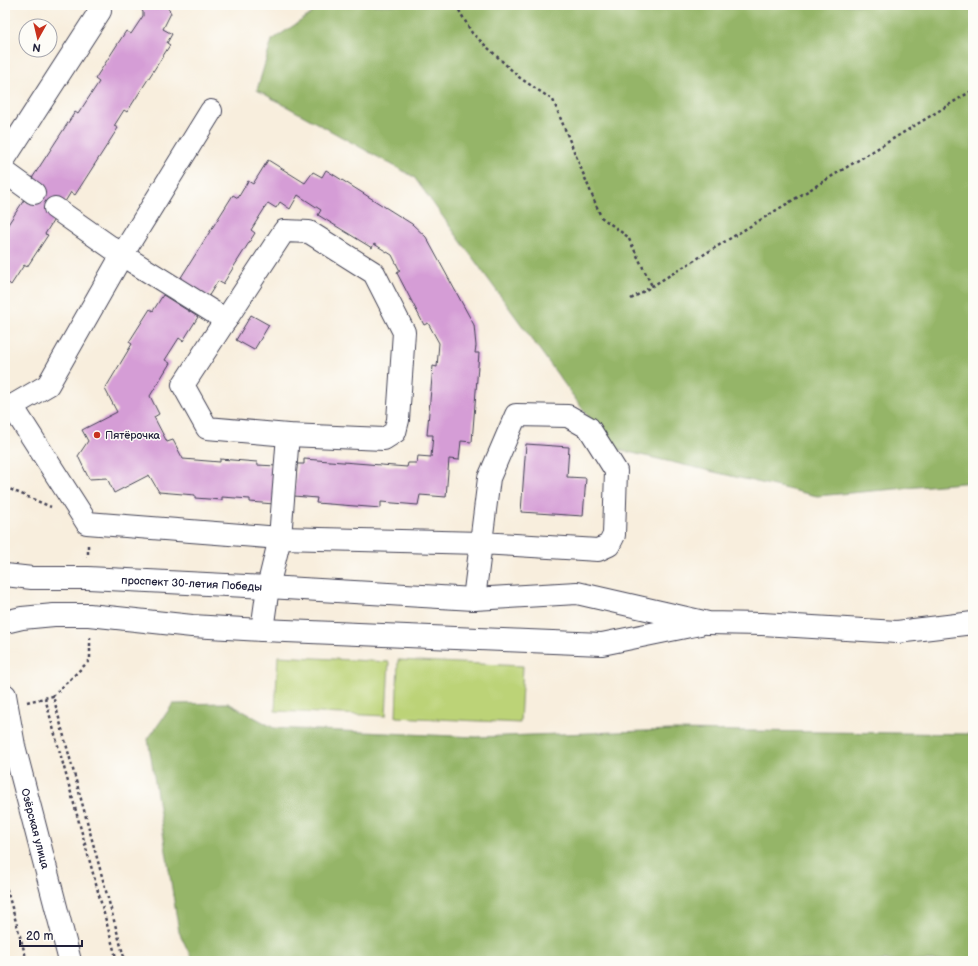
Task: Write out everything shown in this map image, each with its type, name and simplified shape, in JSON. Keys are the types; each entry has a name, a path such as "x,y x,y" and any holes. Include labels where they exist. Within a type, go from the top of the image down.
{"street":[{"path":"5,158 100,10 97,5"},
{"path":"211,111 122,255 48,385 8,408 87,523 280,538 481,543 598,550 609,546 614,535 616,471 589,428 568,416 516,415 489,478 481,543 474,599"},
{"path":"5,172 34,193"},
{"path":"55,208 122,255 226,320"},
{"path":"284,231 309,232 374,273 404,332 398,420 394,432 384,439 288,435 207,428 183,385 284,231"},
{"path":"288,435 280,538 268,587 474,599 577,593 708,623 762,624 897,632 973,623"},
{"name":"проспект 30-летия Победы","path":"5,575 32,578 88,578 268,587 262,630"},
{"path":"5,622 22,618 54,615 89,615 192,626 262,630 602,644 708,623"},
{"name":"Озёрская улица","path":"5,695 14,746 70,961"},
{"path":"5,726 14,746"}],"path":[{"path":"456,5 472,34 520,78 553,100 601,217 628,237 652,286"},
{"path":"631,298 973,90"},
{"path":"5,487 53,508"},
{"path":"87,523 88,578"},
{"path":"89,615 90,660 53,696 125,961"},
{"path":"45,698 117,961"},
{"path":"5,883 27,961"}],"green space":[{"path":"316,5 973,5 973,482 817,496 611,448 414,177 257,90 272,40 311,14"},
{"path":"278,656 389,662 386,716 275,711"},
{"path":"398,660 523,666 520,723 396,717"},
{"path":"228,703 274,728 476,737 673,730 973,734 973,961 193,961 179,932 148,739 173,704"}],"building":[{"path":"139,5 166,5 171,13 163,29 172,34 167,43 170,45 127,112 124,110 114,126 118,128 75,195 71,192 45,234 48,235 27,267 24,265 11,285 5,280 5,229 24,200 28,203 37,188 29,183 75,112 78,114 99,82 95,79 126,31 131,34 143,16 143,12"},
{"path":"268,160 305,183 313,172 322,177 326,170 412,224 426,237 474,325 476,346 475,353 479,353 472,442 461,441 459,460 449,459 446,497 420,495 418,505 381,502 381,508 316,503 317,498 294,496 297,464 304,464 304,459 407,467 408,463 417,463 418,456 431,457 433,435 427,435 433,366 437,367 439,343 428,323 424,325 397,273 400,271 392,255 374,244 372,248 318,215 321,210 298,195 290,209 280,202 276,208 268,203 251,230 255,233 223,284 218,281 208,297 180,279 233,195 238,198 248,181 253,184"},
{"path":"163,295 198,317 183,341 179,338 165,360 170,363 150,396 159,414 154,417 167,442 173,440 183,459 220,462 220,459 257,462 257,465 277,466 274,504 250,502 250,499 222,497 222,500 195,498 195,495 159,492 149,475 114,493 107,478 89,479 78,456 88,441 82,430 117,412 105,389 132,344 129,342 150,309 153,311"},
{"path":"251,315 269,325 254,350 236,340"},
{"path":"526,444 569,447 567,477 586,478 583,516 521,512"}],"place":[{"name":"Пятёрочка","path":"97,435"}]}
